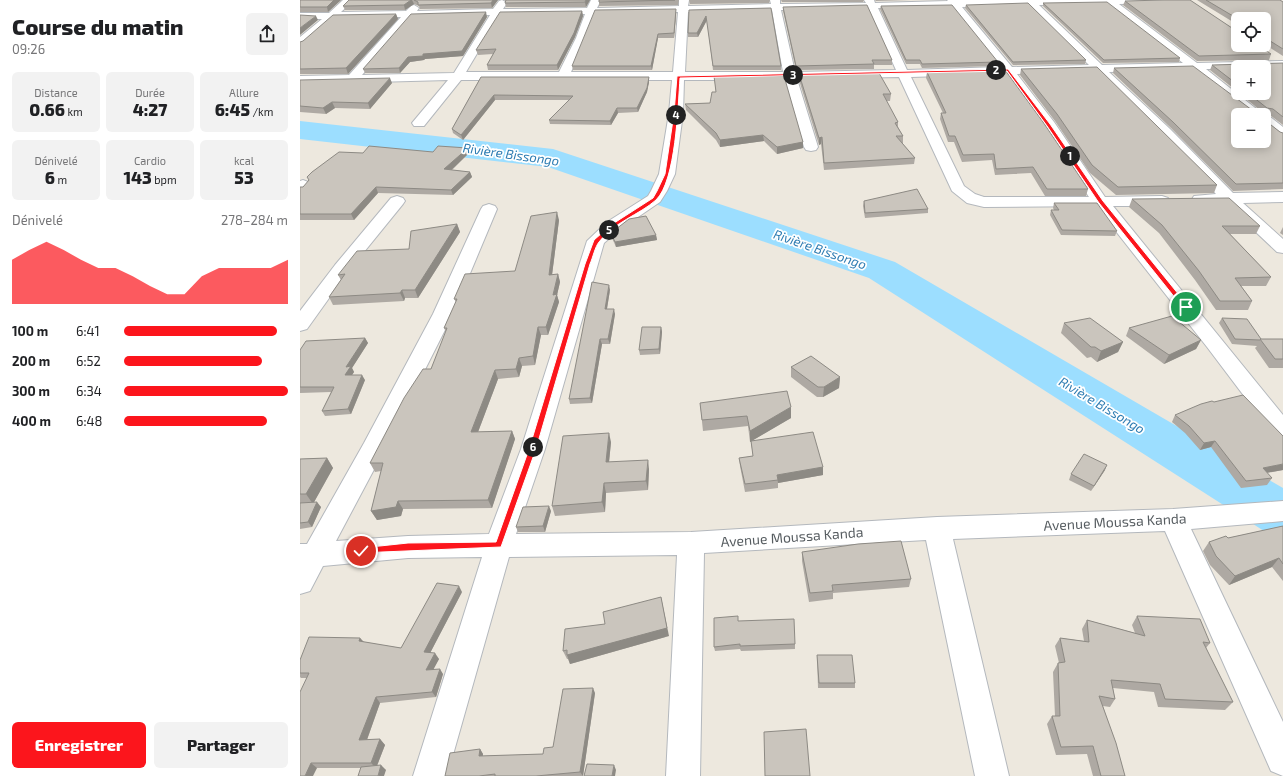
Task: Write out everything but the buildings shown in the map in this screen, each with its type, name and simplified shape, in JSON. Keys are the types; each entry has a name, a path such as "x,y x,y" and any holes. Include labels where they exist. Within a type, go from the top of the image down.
{"street":[{"path":"300,43 349,0"},
{"path":"352,79 421,0"},
{"path":"420,123 458,76 504,0"},
{"path":"563,76 582,38 591,10 596,0"},
{"path":"300,16 496,13 591,10 683,4 1167,0"},
{"path":"1029,1 1166,132 1229,198 1283,248"},
{"path":"1109,1 1249,108"},
{"path":"870,2 957,188 968,198 984,202 1101,202 1283,197"},
{"path":"953,2 1008,70 1049,125 1101,202 1214,342 1283,431"},
{"path":"775,3 788,76 811,147"},
{"path":"430,776 499,545 533,449 588,264 596,242 613,226 654,198 660,191 667,174 676,113 683,4"},
{"path":"1270,54 1283,63"},
{"path":"300,80 458,76 788,76 1283,63"},
{"path":"1271,125 1283,134"},
{"path":"300,325 341,269 397,201"},
{"path":"300,582 307,556 375,445 443,314 489,209"},
{"name":"Avenue Moussa Kanda","path":"307,556 408,547 691,543 937,528 1051,526 1173,520 1283,511"},
{"path":"1173,520 1283,759"},
{"path":"937,528 992,776"},
{"path":"683,776 691,543"}],"waterway":[{"name":"Rivière Bissongo","path":"300,130 553,158 882,270 1283,515"}],"route":[{"path":"361,551 408,547 499,545 533,449 588,264 596,242 613,226 654,198 660,191 667,174 676,113 678,77 788,76 1008,70 1049,125 1101,202 1186,307"}]}
